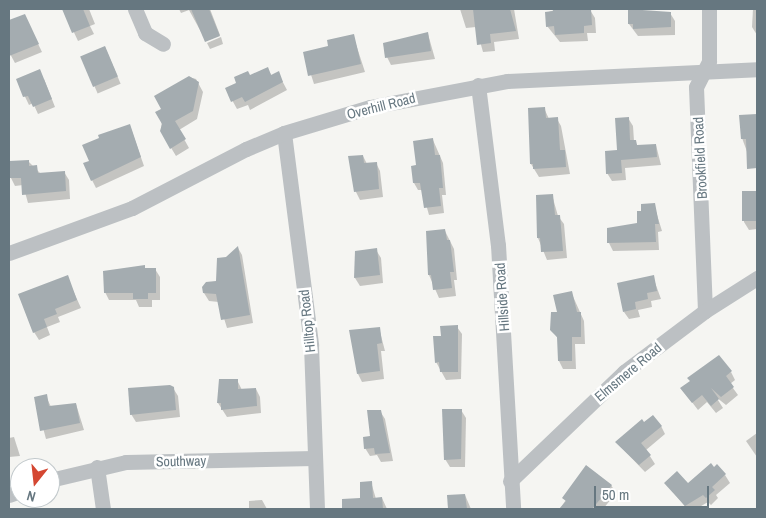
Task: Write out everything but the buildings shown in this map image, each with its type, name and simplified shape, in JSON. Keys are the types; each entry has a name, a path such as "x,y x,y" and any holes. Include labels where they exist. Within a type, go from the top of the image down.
{"street":[{"path":"134,9 145,33 163,44"},
{"name":"Brookfield Road","path":"705,311 696,87 709,61 709,9"},
{"name":"Overhill Road","path":"9,253 132,208 246,149 284,134 370,107 478,85 566,77 703,74 757,70"},
{"name":"Hillside Road","path":"478,85 498,246 513,509"},
{"name":"Hilltop Road","path":"284,134 311,345 317,509"},
{"name":"Elmsmere Road","path":"510,481 624,372 705,311 757,278"},
{"name":"Southway","path":"60,477 97,467 126,462 314,458"},
{"path":"97,467 104,509"}]}
